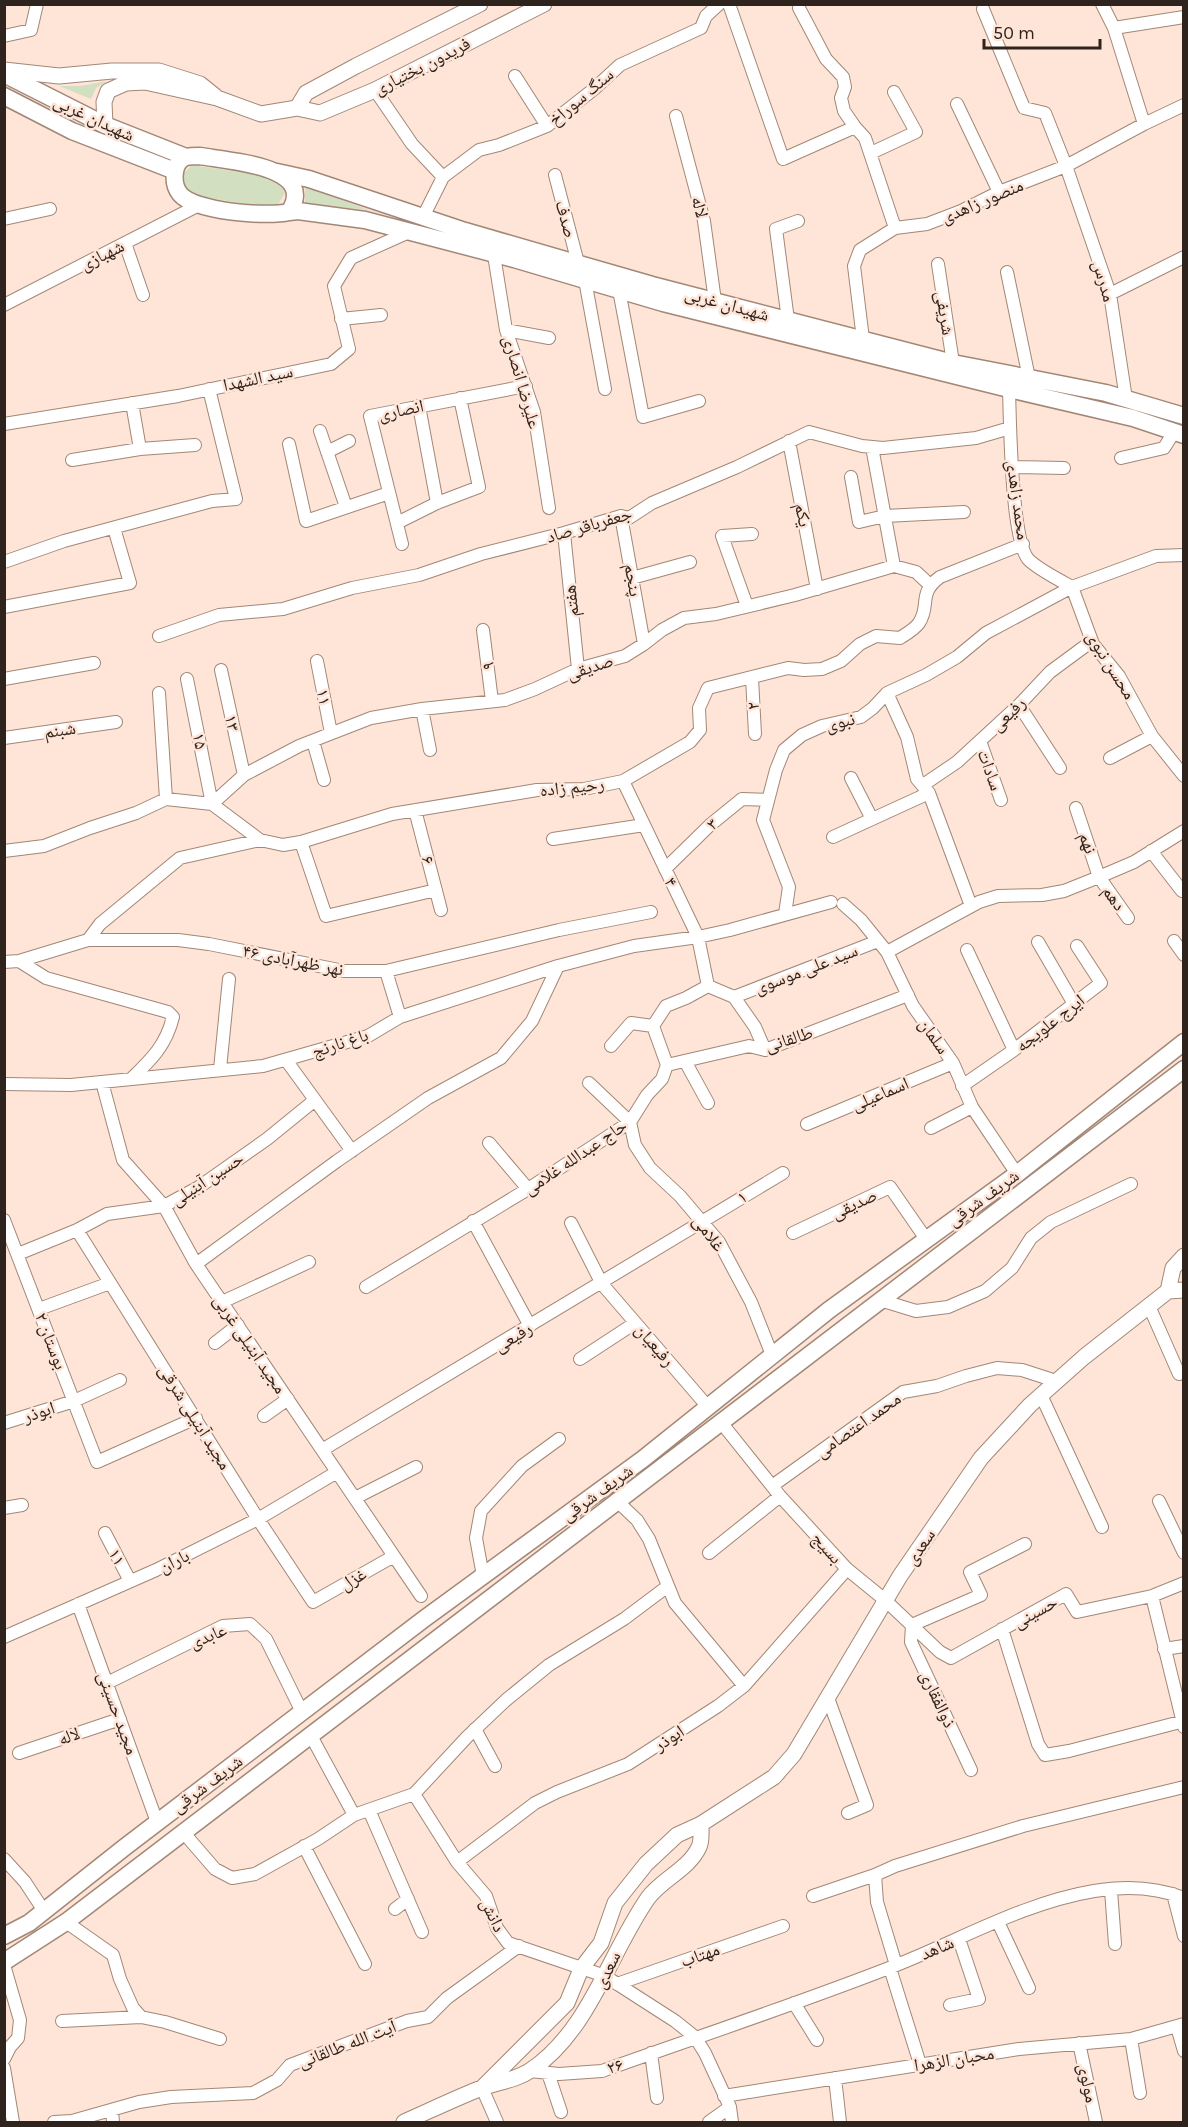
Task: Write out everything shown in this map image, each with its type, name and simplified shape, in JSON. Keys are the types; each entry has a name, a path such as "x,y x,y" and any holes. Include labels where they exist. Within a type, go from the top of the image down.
{"main road":[{"name":"شهیدان غربی","path":"4,72 105,125 186,157 200,156 309,179 423,217 715,301 953,363 1126,399 1184,416"},
{"name":"شهیدان غربی","path":"4,96 72,131 175,171"},
{"path":"186,157 178,164 174,177 180,194 199,206"},
{"path":"277,172 292,183 297,192 295,202 289,212"},
{"name":"شهیدان غربی","path":"199,206 276,215 298,211 365,220 663,303 1009,389 1133,417 1179,433"},
{"name":"شریف شرقی","path":"4,1936 29,1923 345,1679 643,1459 829,1310 1017,1174 1184,1042"},
{"name":"شریف شرقی","path":"4,1963 66,1922 616,1500 1183,1071"},
{"path":"345,1679 359,1696"}],"street":[{"path":"4,36 31,30 37,4"},
{"name":"فریدون بختیاری","path":"297,108 306,93 480,4"},
{"name":"فریدون بختیاری","path":"217,98 261,114 297,108 320,113 375,90 544,4"},
{"path":"697,4 706,16"},
{"name":"سنگ سوراخ","path":"423,217 443,177 478,150 499,145 547,126 620,65 701,28 706,16 719,4"},
{"path":"729,4 783,159 855,127"},
{"path":"1102,4 1114,28 1144,124"},
{"path":"799,8 826,59 843,77 845,87 841,98 844,111 865,138 896,228"},
{"name":"مدرس","path":"982,9 1024,108 1044,113 1066,166 1110,294 1126,399"},
{"path":"1114,28 1184,17"},
{"path":"4,72 59,76 112,71 159,71 200,84 217,98"},
{"path":"515,76 547,126"},
{"path":"105,125 104,102 108,92 126,83 145,82 217,98"},
{"path":"375,90 412,144 443,177"},
{"path":"871,153 916,132 894,92"},
{"path":"957,104 999,192"},
{"name":"منصور زاهدی","path":"863,339 854,266 860,250 896,228 927,224 962,211 999,192 1066,166 1184,105"},
{"name":"لاله","path":"676,116 704,221 715,301"},
{"name":"صدف","path":"555,175 578,263"},
{"name":"شهبازی","path":"4,305 199,206"},
{"path":"4,219 50,209"},
{"path":"788,320 776,229 798,221"},
{"name":"سید الشهدا","path":"4,424 209,389 331,364 348,349 334,286 351,258 409,232"},
{"path":"125,243 143,296"},
{"name":"علیرضا انصاری","path":"494,255 506,330 534,412 549,508"},
{"path":"1110,294 1184,257"},
{"name":"شریفی","path":"938,264 953,363"},
{"path":"1007,272 1029,378"},
{"path":"585,280 605,389"},
{"path":"618,290 643,417 699,401"},
{"path":"340,319 381,315"},
{"path":"506,330 549,338"},
{"name":"انصاری","path":"402,544 370,416 526,386"},
{"path":"4,561 212,501 236,499 209,389"},
{"name":"محمد زاهدی","path":"1009,389 1012,467 1020,536 1028,559 1072,587"},
{"path":"397,523 437,503 479,487 460,398"},
{"path":"132,403 140,448"},
{"path":"419,406 437,503"},
{"name":"جعفرباقر صاد","path":"159,636 219,615 283,609 352,588 419,575 481,554 621,516 629,518 652,503 737,467 809,432 862,446 883,448 976,438 1010,428"},
{"path":"320,431 346,507"},
{"path":"1121,458 1164,448 1179,433"},
{"path":"327,452 349,441"},
{"name":"یکم","path":"789,441 817,589"},
{"path":"289,444 306,521 389,493"},
{"path":"72,460 140,448 195,445"},
{"path":"872,447 894,566 916,572 930,585 940,577 1023,544"},
{"path":"1012,467 1064,468"},
{"path":"851,477 859,522 885,516 964,512"},
{"name":"پنجم","path":"621,516 644,644"},
{"path":"4,607 130,583 114,528"},
{"name":"هفتم","path":"564,533 578,669"},
{"path":"747,606 722,536 752,534"},
{"path":"1072,587 1156,556 1183,555"},
{"path":"632,578 690,562"},
{"name":"صدیقی","path":"212,804 243,775 312,741 370,718 422,709 505,700 578,669 625,656 662,630 684,618 716,614 817,589 894,566"},
{"name":"رحیم زاده","path":"88,940 100,924 180,858 260,840 283,845 301,842 392,814 415,810 537,790 584,789 623,781 690,742 700,730 699,708 708,688 788,668 822,669 841,661 860,644 876,636 900,638 919,623 930,585"},
{"name":"محسن نبوی","path":"1072,587 1092,641 1119,676 1152,736 1184,776"},
{"name":"نبوی","path":"785,914 789,887 764,819 776,770 784,750 802,735 822,726 861,717 887,693 926,675 957,657 986,633 1072,587"},
{"name":"۹","path":"483,630 492,701"},
{"name":"رفیعی","path":"833,837 872,819 926,789 1019,705 1050,672 1092,641"},
{"name":"۱۱","path":"317,661 331,733"},
{"path":"4,679 94,663"},
{"name":"۱۳","path":"221,670 243,775"},
{"name":"۲","path":"752,678 755,734"},
{"name":"۱۵","path":"187,679 212,804"},
{"path":"159,693 166,799"},
{"path":"887,693 907,737 917,778 926,789 971,906"},
{"path":"1019,705 1060,768"},
{"path":"422,709 430,750"},
{"name":"شبنم","path":"4,738 116,722"},
{"path":"1110,758 1152,736"},
{"path":"312,741 324,780"},
{"name":"سادات","path":"980,741 1001,800"},
{"path":"851,778 872,819"},
{"name":"۴","path":"623,781 698,937 708,986"},
{"path":"4,851 44,846 136,813 166,799 212,804 260,840"},
{"name":"۳","path":"665,869 710,825 742,799 768,800"},
{"name":"نهم","path":"1076,808 1099,877"},
{"name":"۶","path":"415,810 441,910"},
{"path":"553,838 644,825"},
{"path":"887,952 971,906 998,896 1042,895 1064,891 1134,862 1184,831"},
{"path":"301,842 326,916 436,890"},
{"path":"1151,851 1182,891"},
{"name":"دهم","path":"1099,877 1128,918"},
{"name":"سلمان","path":"698,937 837,903 861,921 887,952 913,1006 953,1063 972,1107 1017,1174"},
{"name":"نهر ظهرآبادی ۴۶","path":"4,962 19,961 88,940 178,940 344,971 386,971 651,912"},
{"name":"باغ نارنج","path":"4,1084 71,1085 263,1066 368,1036 400,1017 558,966 634,946 698,937"},
{"name":"سید علی موسوی","path":"734,997 878,941"},
{"path":"1174,941 1184,955"},
{"path":"1038,942 1074,1004"},
{"name":"ایرج علویجه","path":"962,1086 1014,1050 1101,983 1077,946"},
{"path":"967,950 1014,1050"},
{"path":"19,961 46,978 168,1012 173,1017 169,1035 153,1058 132,1078"},
{"path":"196,1263 428,1098 501,1058 532,1021 558,966"},
{"path":"386,971 400,1017"},
{"path":"220,1069 229,979"},
{"path":"653,1026 666,1006 708,986 734,997 755,1027 765,1050"},
{"name":"طالقانی","path":"667,1065 749,1046 765,1050 908,995"},
{"path":"611,1046 631,1023 653,1026"},
{"path":"653,1026 667,1065"},
{"path":"286,1060 352,1151"},
{"path":"685,1061 708,1103"},
{"name":"اسماعیلی","path":"807,1124 953,1063"},
{"name":"حاج عبدالله غلامی","path":"366,1287 528,1189 630,1122 647,1095 662,1079 667,1065"},
{"name":"مجید آبنیلی غربی","path":"102,1082 123,1160 164,1206 196,1263 421,1596"},
{"path":"589,1083 630,1122"},
{"name":"حسین آبنیلی","path":"18,1254 77,1230 106,1214 164,1206 200,1186 315,1100"},
{"path":"931,1128 972,1107"},
{"name":"غلامی","path":"630,1122 635,1144 650,1168 680,1196 719,1242 751,1302 772,1355"},
{"path":"489,1143 528,1189"},
{"name":"۱","path":"701,1221 783,1173"},
{"path":"880,1300 916,1311 948,1307 985,1291 1012,1268 1031,1238 1051,1221 1131,1184"},
{"name":"صدیقی","path":"794,1233 890,1187 926,1239"},
{"name":"بوستان ۲","path":"4,1220 97,1462 196,1418"},
{"path":"474,1221 530,1326"},
{"name":"رفیعی","path":"322,1450 602,1284 701,1221"},
{"name":"رفیعیان","path":"571,1223 602,1284 708,1407"},
{"name":"مجید آبنیلی شرقی","path":"77,1230 258,1519 313,1602"},
{"name":"سعدی","path":"482,2088 567,2003 581,1969 601,1943 615,1903 646,1864 677,1835 701,1824 774,1777 794,1754 900,1576 981,1458 1041,1395 1083,1357 1149,1306 1176,1291 1173,1268 1184,1256"},
{"path":"222,1302 309,1262"},
{"path":"39,1309 110,1283"},
{"path":"1149,1306 1179,1374"},
{"path":"580,1359 635,1323"},
{"path":"215,1343 238,1325"},
{"name":"محمد اعتصامی","path":"709,1553 776,1491 903,1392 937,1386 997,1368 1022,1370 1056,1381"},
{"name":"ابوذر","path":"4,1423 74,1401 120,1380"},
{"path":"1041,1395 1102,1527"},
{"path":"264,1416 288,1399"},
{"name":"بسیج","path":"720,1421 776,1491 847,1569 885,1600 940,1652 951,1658"},
{"path":"483,1576 476,1538 481,1511 522,1466 559,1439"},
{"path":"355,1498 416,1467"},
{"name":"باران","path":"4,1637 130,1581 258,1519 337,1472"},
{"path":"616,1500 637,1521 649,1539 675,1603 744,1686"},
{"path":"1159,1501 1184,1553"},
{"path":"4,1508 22,1506"},
{"name":"۱۱","path":"105,1533 130,1581"},
{"path":"912,1625 981,1595 970,1572 1025,1544"},
{"name":"غزل","path":"313,1602 394,1556"},
{"name":"ابوذر","path":"457,1862 535,1803 628,1764 718,1706 744,1686 847,1569"},
{"name":"حسینی","path":"951,1658 1066,1594 1077,1612 1152,1596 1184,1583"},
{"path":"183,1832 215,1869 232,1878 255,1874 354,1815 414,1794 506,1700 549,1665 624,1619 668,1586"},
{"path":"1002,1629 1038,1744 1045,1755 1069,1751 1183,1723 1152,1596"},
{"name":"مجید حسینی","path":"78,1604 157,1822"},
{"name":"عابدی","path":"107,1683 223,1626 250,1624 266,1639 302,1712"},
{"name":"ذوالفقاری","path":"912,1625 911,1642 971,1770"},
{"path":"1164,1649 1184,1646"},
{"path":"828,1698 867,1805 848,1813"},
{"name":"لاله","path":"19,1753 120,1719"},
{"path":"476,1729 495,1766"},
{"path":"310,1734 354,1815"},
{"path":"813,1896 895,1866 1023,1826 1184,1787"},
{"name":"دانش","path":"414,1794 457,1862 486,1896 497,1928 508,1943 611,1980"},
{"path":"369,1810 422,1932"},
{"name":"سعدی","path":"404,2122 482,2088 504,2083 530,2071 558,2047 597,1992 611,1980 631,1923 655,1888 687,1863 700,1846 701,1824"},
{"path":"304,1846 365,1964"},
{"path":"4,1858 25,1882 44,1911"},
{"path":"875,1875 877,1902 920,2064"},
{"name":"شاهد","path":"695,2037 893,1966 1042,1903 1095,1891 1144,1888 1178,1896"},
{"path":"1111,1890 1115,1944"},
{"path":"1178,1896 1184,1936"},
{"path":"395,1909 408,1899"},
{"path":"66,1922 113,1955 120,1979 133,2008 141,2017"},
{"path":"998,1922 1029,1988"},
{"name":"مهتاب","path":"611,1980 783,1926"},
{"path":"950,2005 979,1999 959,1939"},
{"name":"آیت الله طالقانی","path":"54,2122 113,2116 171,2097 253,2093 277,2080 290,2065 407,2021 428,2017 447,1998 519,1946"},
{"path":"4,1963 20,2020 18,2038 10,2046 4,2060"},
{"path":"611,1980 675,2021 695,2037 727,2101 732,2122"},
{"path":"794,2003 817,2040"},
{"path":"62,2020 141,2017 165,2022 220,2040"},
{"path":"1180,2026 1184,2050"},
{"name":"محبان الزهرا","path":"727,2101 836,2078 920,2064 1019,2049 1131,2039 1180,2026"},
{"name":"۲۶","path":"530,2071 559,2074 602,2071 695,2037"},
{"path":"1131,2039 1140,2093"},
{"name":"مولوی","path":"1079,2043 1096,2122"},
{"path":"651,2053 657,2098"},
{"path":"4,2068 13,2122"},
{"path":"548,2073 561,2112"},
{"path":"836,2078 840,2122"},
{"path":"482,2088 497,2122"},
{"path":"708,2122 727,2101"}],"green space":[{"path":"107,81 96,88 91,99 59,86 80,86"},
{"path":"192,165 267,176 279,183 285,193 277,206 266,207 196,196 185,186 182,175"},
{"path":"305,186 369,210 305,204"}]}
